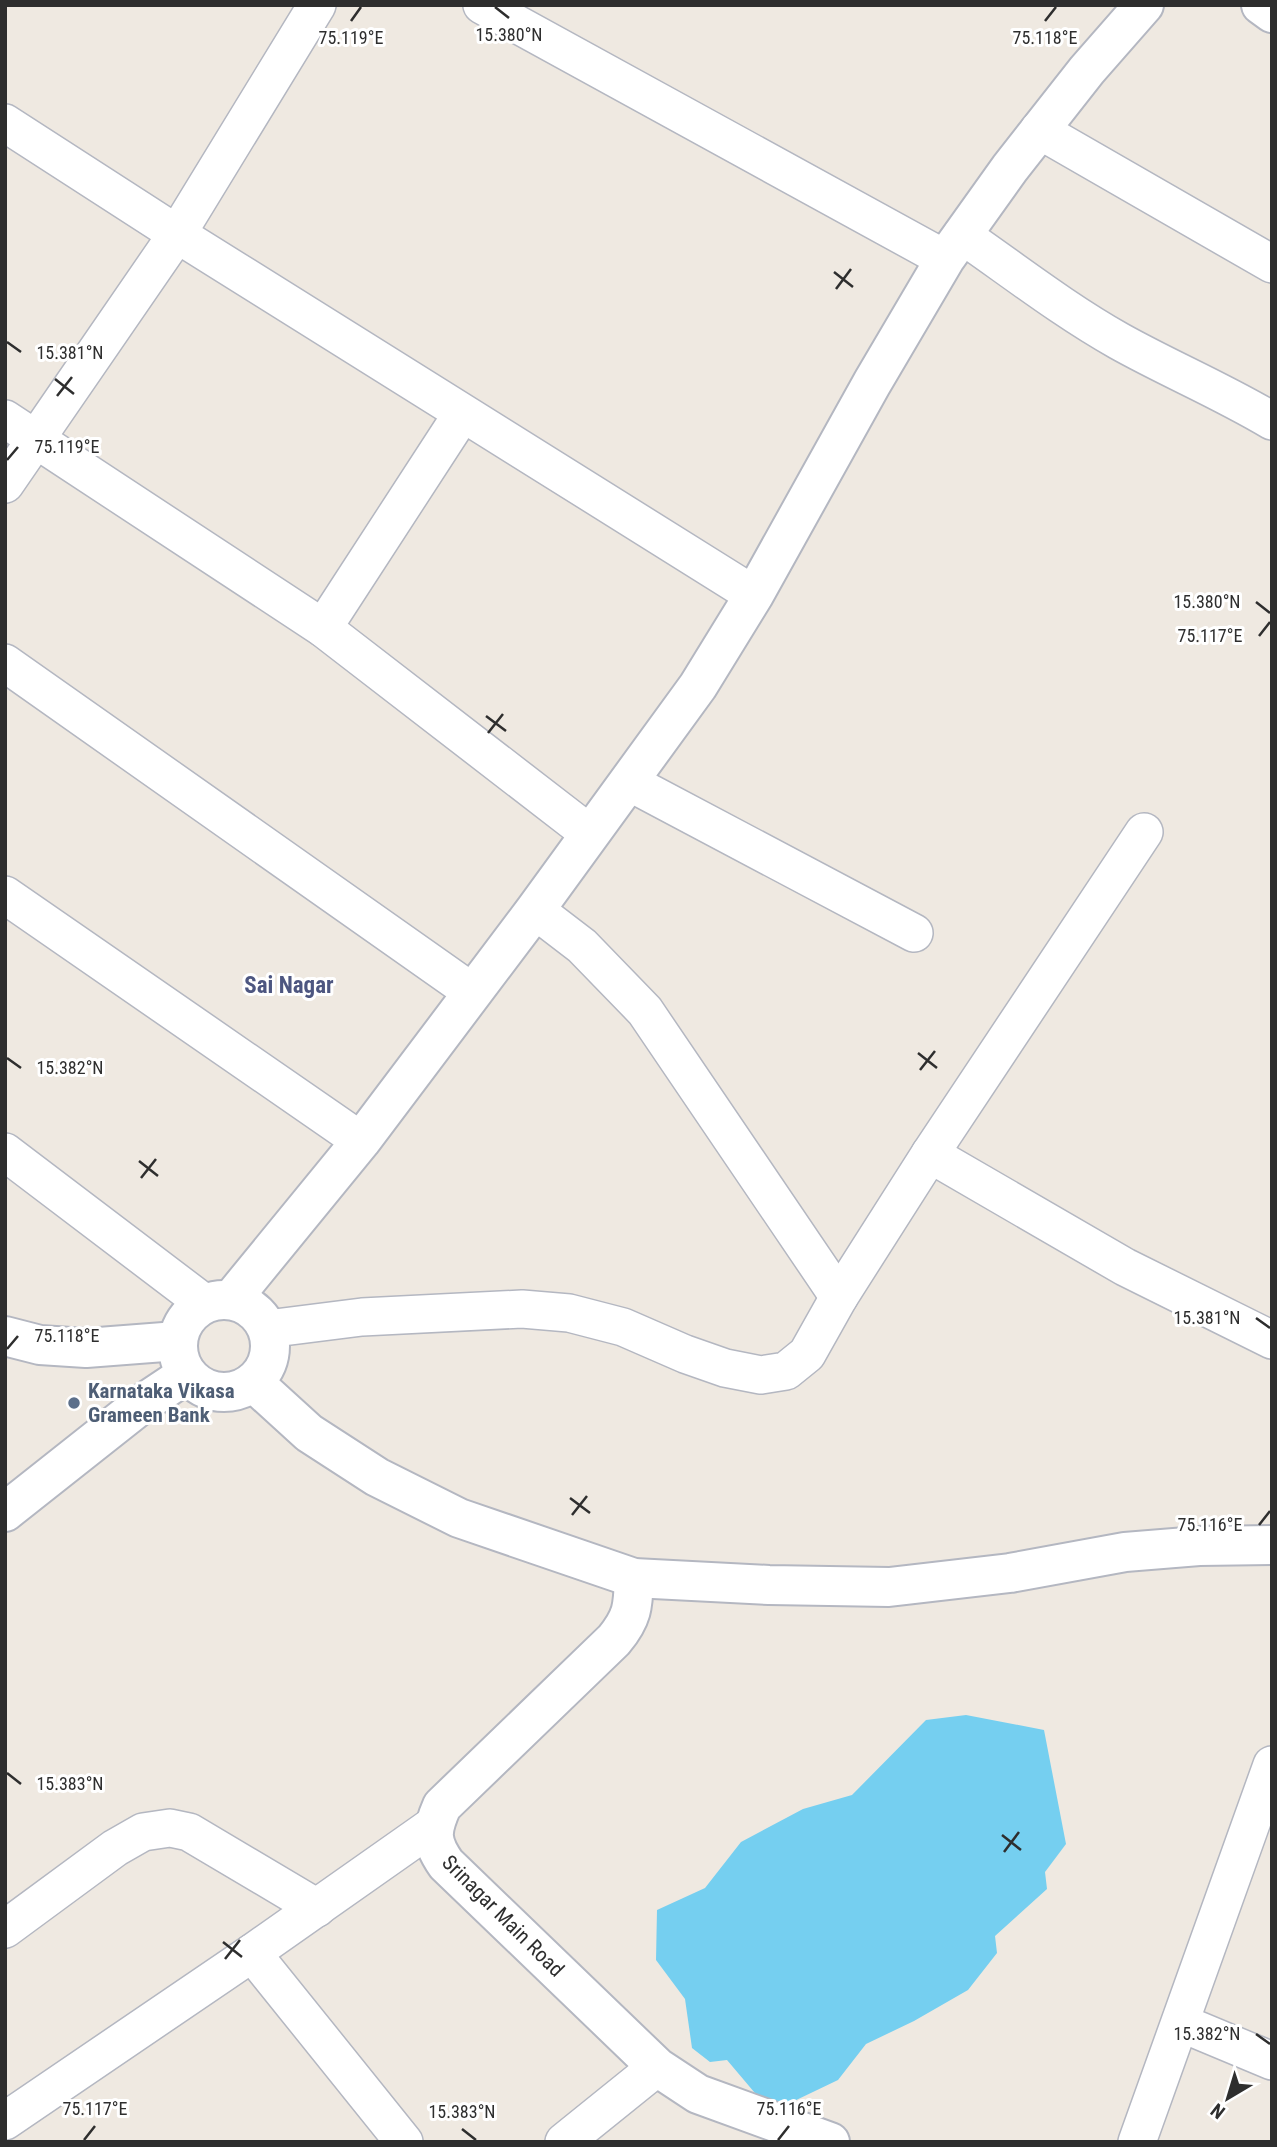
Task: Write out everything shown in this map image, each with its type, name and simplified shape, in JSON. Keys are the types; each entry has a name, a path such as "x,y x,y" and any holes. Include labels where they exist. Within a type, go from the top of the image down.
{"street":[{"path":"5,484 177,234 317,5"},
{"path":"482,5 954,247 1060,304 1119,341 1235,399 1272,421"},
{"path":"5,1512 139,1406 182,1358 187,1319 217,1301 361,1141 535,910 698,686 754,595 872,383 954,247 1039,130 1144,5"},
{"path":"1261,5 1272,13"},
{"path":"5,123 462,414 754,595"},
{"path":"1039,130 1272,264"},
{"path":"323,628 462,414"},
{"path":"5,419 323,628 590,834"},
{"path":"5,663 472,992"},
{"path":"629,782 914,933"},
{"path":"267,1329 362,1317 522,1309 569,1313 623,1327 725,1368 761,1375 786,1371 807,1354 839,1297 930,1154 1144,832"},
{"path":"5,895 361,1141"},
{"path":"535,910 582,946 645,1011 839,1297"},
{"path":"5,1152 217,1301 246,1305 267,1329 269,1354 264,1370 253,1382 230,1391 214,1391 199,1385 182,1358"},
{"path":"930,1154 1125,1266 1272,1340"},
{"path":"5,1336 40,1345 182,1358"},
{"path":"253,1382 309,1433 377,1476 459,1518 634,1578 769,1585 889,1587 1010,1573 1125,1552 1199,1546 1272,1545"},
{"path":"10,2124 434,1825 442,1806 626,1626 633,1611 634,1578"},
{"path":"1137,2142 1181,2022 1264,1814 1272,1765"},
{"name":"Srinagar Main Road","path":"434,1825 434,1846 446,1864 657,2067 698,2094 830,2142"},
{"path":"5,1929 116,1848 143,1832 170,1828 189,1832 317,1908"},
{"path":"252,1953 404,2142"},
{"path":"1181,2022 1272,2061"},
{"path":"565,2142 657,2067"}],"water":[{"path":"966,1715 1044,1730 1066,1844 1045,1872 1047,1889 995,1936 997,1953 968,1990 914,2021 866,2044 838,2080 790,2103 766,2106 727,2060 710,2062 692,2048 685,1999 656,1960 657,1910 705,1888 741,1842 803,1809 852,1795 926,1720"}],"place":[{"name":"Karnataka Vikasa Grameen Bank","path":"74,1403"}],"district":[{"name":"Sai Nagar","path":"289,985"}]}
